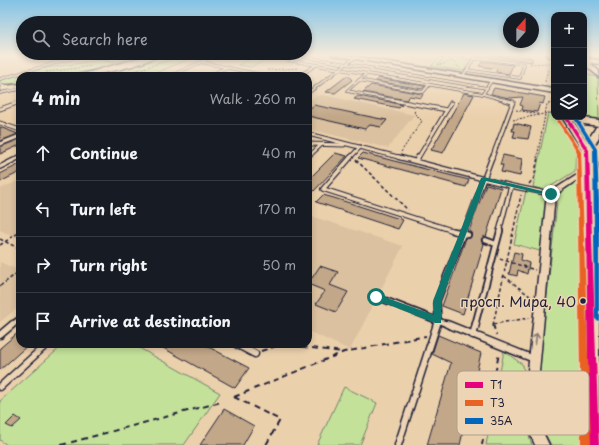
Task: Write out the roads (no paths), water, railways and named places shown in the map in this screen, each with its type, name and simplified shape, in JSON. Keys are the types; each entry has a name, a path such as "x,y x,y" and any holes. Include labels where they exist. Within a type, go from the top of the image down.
{"main road":[{"path":"570,120 590,161"},
{"path":"578,120 599,123"},
{"path":"594,445 590,161 599,129"}],"street":[{"path":"470,76 491,81 551,91"},
{"path":"0,89 16,87"},
{"path":"533,371 551,194 590,161"},
{"path":"537,435 542,445"}],"lane":[{"path":"0,79 11,76"},
{"path":"312,90 330,76"},
{"path":"364,76 347,91 447,110"},
{"path":"376,76 483,94 513,102 484,178 465,234 437,301 438,320 434,335 398,445"},
{"path":"415,76 487,88"},
{"path":"505,76 520,78 521,76"},
{"path":"359,80 423,92 429,85"},
{"path":"483,94 491,81"},
{"path":"0,85 8,88"},
{"path":"0,94 16,90"},
{"path":"0,109 16,103"},
{"path":"416,161 451,103"},
{"path":"0,123 16,129"},
{"path":"312,135 511,186 551,194"},
{"path":"0,144 16,138"},
{"path":"312,144 351,145"},
{"path":"312,153 322,144"},
{"path":"360,147 323,189 465,234"},
{"path":"0,167 16,159"},
{"path":"473,335 511,186"},
{"path":"485,240 496,244"},
{"path":"376,297 438,320 534,359"},
{"path":"0,335 16,322"},
{"path":"0,387 43,348"},
{"path":"244,348 255,354"}],"place":[{"name":"просп. Мира, 40","path":"583,301"}]}
